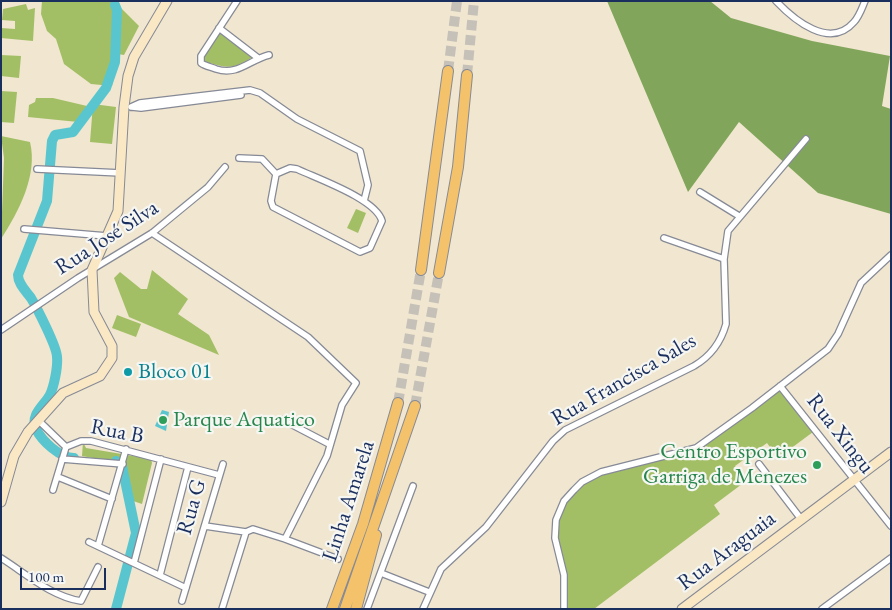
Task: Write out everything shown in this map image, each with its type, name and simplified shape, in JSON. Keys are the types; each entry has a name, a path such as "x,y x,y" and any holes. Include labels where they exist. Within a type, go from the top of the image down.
{"highway":[{"path":"421,270 448,70"},
{"path":"439,273 458,167 467,75"},
{"name":"Linha Amarela","path":"332,609 363,524 398,403"},
{"name":"Linha Amarela","path":"344,609 416,406"},
{"path":"356,609 373,549 384,498"}],"street":[{"path":"237,1 201,56 204,65 230,72 241,69 258,58 268,55"},
{"path":"776,1 800,24 816,30 834,32 853,23 865,1"},
{"path":"1,502 14,456 28,432 63,393 100,376 112,358 112,346 94,312 92,270 118,211 128,76 134,57 166,2"},
{"path":"219,28 258,58"},
{"path":"127,107 140,103 256,92 297,119 360,151 368,185 364,201"},
{"name":"Rua Francisca Sales","path":"424,609 429,592 441,569 486,527 553,441 565,430 694,366 711,353 723,334 726,324 724,259 726,237 739,216 806,139"},
{"path":"240,158 262,159 276,174"},
{"name":"Rua José Silva","path":"1,330 40,303 152,233 208,187 225,167"},
{"path":"290,168 297,169 364,201 378,212 382,222 370,248 364,252 342,243 273,207 271,201 276,174 290,168"},
{"path":"37,169 121,174"},
{"path":"700,192 739,216"},
{"path":"24,229 107,236"},
{"path":"152,233 308,337 356,384 342,405 327,456 285,538"},
{"path":"664,238 724,259"},
{"path":"564,609 564,574 555,529 558,514 574,490 582,482 601,472 696,448 780,386 828,349 838,334 861,283 891,256"},
{"name":"Rua Xingu","path":"780,386 853,481 891,526"},
{"path":"283,420 329,444"},
{"name":"Rua B","path":"38,421 64,454"},
{"name":"Rua B","path":"53,490 64,454 81,441 126,449 219,475"},
{"path":"98,546 126,449"},
{"name":"Rua Araguaia","path":"682,609 891,452"},
{"path":"64,454 123,464"},
{"path":"134,563 161,459"},
{"name":"Rua G","path":"182,601 223,464"},
{"path":"760,464 801,519"},
{"path":"160,575 188,467"},
{"path":"58,477 112,499"},
{"path":"367,609 413,486"},
{"path":"205,526 246,532 253,530 285,538 338,559"},
{"path":"222,609 246,532"},
{"path":"89,542 186,588"},
{"path":"1,558 56,593 69,599 81,601 98,567"},
{"path":"822,609 891,558"},
{"path":"381,573 429,592"}],"green space":[{"path":"42,1 114,1 139,26 124,55 118,54 112,86 91,84 64,64 56,39 47,31 41,14"},
{"path":"607,1 710,1 731,18 812,41 890,56 882,106 891,109 891,214 818,193 739,122 688,192"},
{"path":"26,4 28,10 35,8 33,41 1,38 1,28 15,29 15,21 2,20 3,9"},
{"path":"219,32 251,56 251,58 238,65 228,67 203,61 202,56"},
{"path":"1,55 21,56 19,78 1,76"},
{"path":"1,91 17,92 14,123 1,122"},
{"path":"36,98 53,98 87,106 78,122 28,117 29,105 35,102"},
{"path":"93,104 116,107 112,144 90,142"},
{"path":"1,136 30,142 32,154 29,180 25,192 14,217 1,239 4,158"},
{"path":"356,209 366,213 358,233 347,228"},
{"path":"152,270 188,299 178,314 209,335 219,355 129,317 114,278 120,272 141,289 147,289"},
{"path":"117,315 141,324 136,337 112,328"},
{"path":"779,387 813,432 778,458 767,443 735,466 746,481 714,505 720,514 594,609 565,609 565,578 556,539 558,516 563,506 585,482 616,469 691,452"},
{"path":"83,442 86,448 151,459 152,463 142,504 127,499 123,495 125,481 120,463 82,456"}],"water":[{"name":"Parque Aquatico","path":"162,410 169,412 166,431 155,426"}],"waterway":[{"path":"74,458 57,452 42,439 36,429 35,419 38,410 50,395 53,387 57,357 46,328 31,298 21,284 18,275 47,201 52,141 55,135 73,132 106,88 115,62 117,10 115,5"},
{"path":"116,461 122,466 136,533 116,609"}],"tunnel":[{"path":"448,71 457,1"},
{"path":"467,75 474,1"},
{"path":"398,403 421,270"},
{"path":"415,406 439,273"}],"place":[{"name":"Bloco 01","path":"128,372"},
{"name":"Parque Aquatico","path":"163,420"},
{"name":"Centro Esportivo Garriga de Menezes","path":"817,465"}]}
